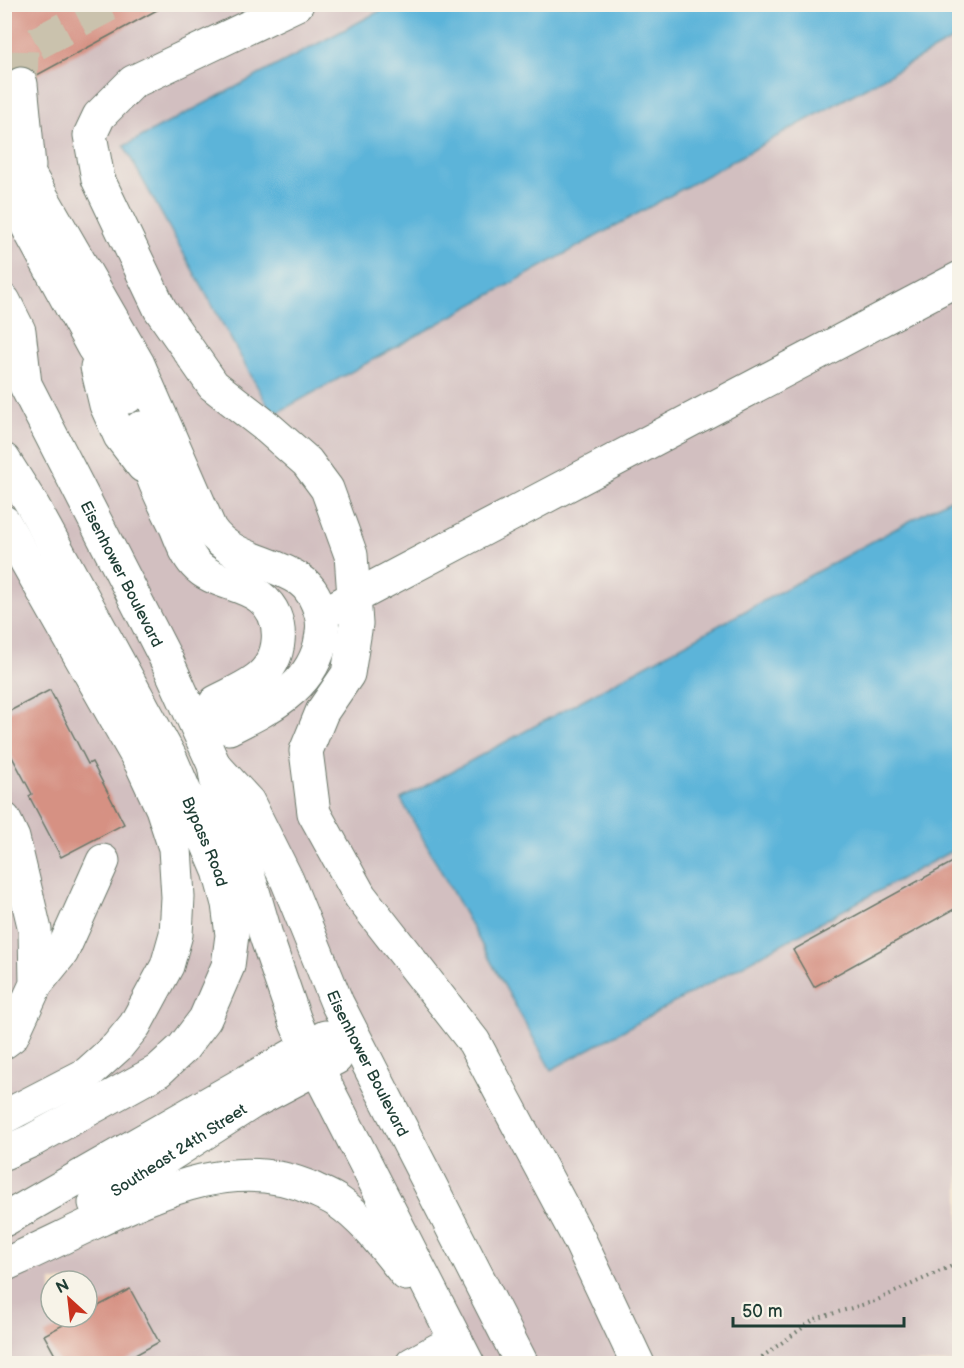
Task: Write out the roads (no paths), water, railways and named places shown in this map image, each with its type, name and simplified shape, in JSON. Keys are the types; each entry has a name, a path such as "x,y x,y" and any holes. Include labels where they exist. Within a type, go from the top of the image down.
{"street":[{"path":"297,4 133,82 99,116 90,135 98,179 160,309 213,385 307,462 327,489 351,555 356,624 348,674 322,712 306,751 314,813 360,896 474,1042 579,1239 638,1364"},
{"path":"21,84 17,179 138,364 210,529 216,539 225,546 283,571 310,587 321,615 324,628 317,656 304,679 290,693 261,712 229,728 204,726 216,702 257,680 266,672 277,650 278,628 269,606 261,597 204,572 195,564 154,479 140,428"},
{"path":"4,131 17,179 93,347 127,397"},
{"path":"321,615 960,278"},
{"name":"Eisenhower Boulevard","path":"4,301 19,331 15,375 204,726 214,765 220,803 240,847 267,939 294,1018 312,1058 462,1352"},
{"path":"93,347 106,405 116,428 154,479"},
{"name":"Bypass Road","path":"4,460 33,506 170,757 219,871 228,904 232,935 228,966 206,1019 183,1048 158,1071 33,1140 4,1153"},
{"path":"4,522 142,765 162,808 175,848 178,897 176,933 166,966 135,1025 117,1047 87,1074 4,1117"},
{"name":"Eisenhower Boulevard","path":"214,765 248,802 287,880 337,1003 522,1364"},
{"path":"4,819 13,838 35,930 36,984"},
{"path":"4,1042 12,1036 36,984 62,952 103,861"},
{"name":"Southeast 24th Street","path":"4,1220 353,1035"},
{"name":"Southeast 24th Street","path":"4,1264 251,1103 312,1058"},
{"path":"4,1264 142,1200 189,1183 223,1176 265,1175 300,1183 337,1200 374,1232 462,1352 412,1364"}],"water":[{"path":"391,5 959,5 959,36 273,415 124,146"},
{"path":"959,494 959,847 551,1070 401,799"}],"tunnel":[{"path":"21,84 22,51 111,4"}]}
